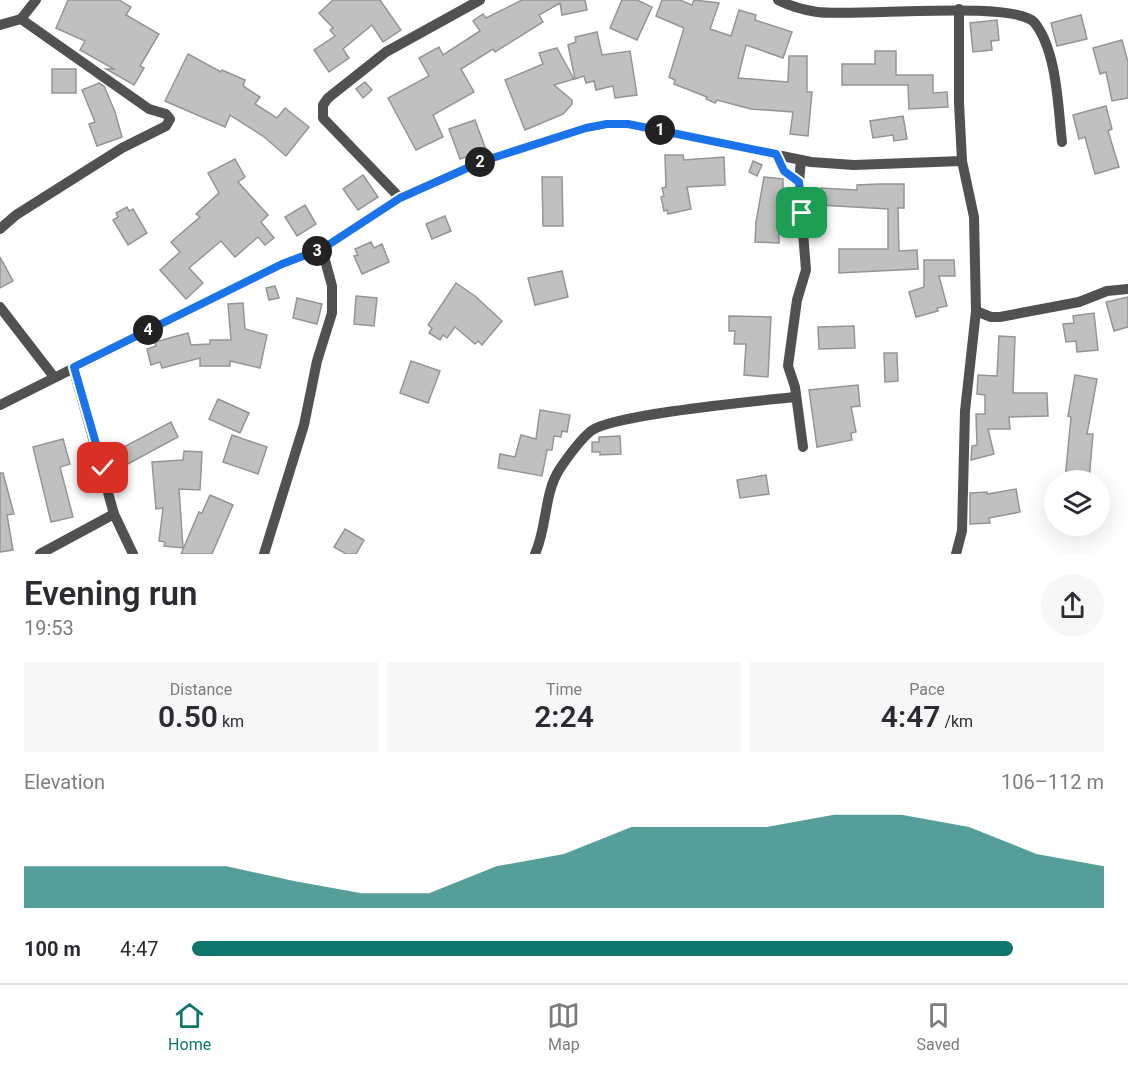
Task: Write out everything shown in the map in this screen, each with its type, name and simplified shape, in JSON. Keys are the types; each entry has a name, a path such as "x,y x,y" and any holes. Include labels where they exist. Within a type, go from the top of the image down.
{"street":[{"path":"0,26 21,19 36,0"},
{"path":"400,198 323,118 323,105 328,98 386,51 480,0"},
{"path":"778,0 857,12 959,9 1017,12 1033,21 1043,39 1053,69 1062,142"},
{"path":"956,554 962,531 964,411 976,311 974,217 962,161 959,9"},
{"path":"0,229 16,215 122,148 169,124 170,119 166,114 149,109 21,19"},
{"path":"0,405 282,264 322,249 400,198 517,148 607,124 628,124 801,160 854,165 962,161"},
{"path":"776,154 784,171 799,182"},
{"path":"801,160 799,182 806,270 797,300 788,366 803,447"},
{"path":"264,554 303,425 332,313 332,286 322,249"},
{"path":"976,311 991,317 1000,317 1079,302 1107,291 1128,289"},
{"path":"0,307 54,377"},
{"path":"74,367 114,514 133,554"},
{"path":"535,554 542,540 552,486 558,471 592,431 636,419 795,397"},
{"path":"40,554 114,514"}],"building":[{"path":"68,0 119,0 131,7 126,15 159,34 140,66 144,68 134,85 106,69 114,69 80,50 85,41 56,28"},
{"path":"333,0 380,0 401,30 383,42 372,25 343,49 349,58 329,72 314,50 335,36 330,30 333,28 319,13"},
{"path":"522,0 585,0 587,10 562,15 560,3 539,15 543,22 495,52 493,49 461,69 474,92 433,115 443,137 416,150 388,98 429,76 419,58 439,47 443,55 480,31 473,21 483,14 486,18"},
{"path":"622,0 637,0 652,7 637,40 610,28"},
{"path":"662,0 680,0 692,5 694,0 719,3 710,29 731,36 739,10 756,15 755,20 792,32 783,58 746,45 738,78 788,82 789,56 807,56 807,92 812,92 808,136 790,134 793,112 751,109 717,100 715,103 706,99 707,97 674,84 675,80 669,77 684,28 656,16"},
{"path":"1081,15 1087,39 1057,46 1051,23"},
{"path":"997,20 999,40 991,41 992,50 973,52 970,23"},
{"path":"597,32 602,55 630,51 637,95 615,98 613,86 596,90 594,81 586,83 584,76 575,79 568,45 576,42 575,37"},
{"path":"1122,40 1128,62 1128,98 1112,101 1106,72 1100,74 1093,48"},
{"path":"557,48 574,79 554,85 572,100 572,104 563,114 525,130 505,80 543,64 539,53"},
{"path":"875,51 896,51 896,75 933,75 933,93 947,92 948,107 909,109 908,85 842,85 842,64 875,64"},
{"path":"188,54 221,72 222,70 245,80 243,86 260,97 255,104 277,118 285,108 309,127 286,156 263,136 230,115 225,127 165,101"},
{"path":"52,69 76,69 76,93 52,93"},
{"path":"365,82 372,90 363,98 356,89"},
{"path":"99,83 104,86 122,137 97,146 89,124 95,122 82,90"},
{"path":"1106,106 1112,129 1108,131 1119,167 1095,174 1085,137 1079,139 1073,115"},
{"path":"903,116 907,139 894,141 893,135 873,138 870,121"},
{"path":"475,120 486,150 460,159 449,129"},
{"path":"665,155 683,155 684,160 724,157 725,185 687,187 691,209 668,214 667,210 664,211 661,197 664,196 662,188 666,187"},
{"path":"235,159 245,177 238,182 268,215 261,222 274,238 265,245 258,237 235,257 221,241 189,268 203,283 186,299 160,270 180,252 171,242 200,217 196,214 219,193 208,173"},
{"path":"753,161 762,165 757,176 749,172"},
{"path":"363,175 378,197 358,210 343,189"},
{"path":"542,177 562,177 563,226 543,226"},
{"path":"764,177 783,179 783,191 789,192 785,216 779,215 779,243 755,242"},
{"path":"904,184 904,208 898,208 899,251 917,250 918,269 839,273 839,249 888,249 888,209 820,205 821,188 857,190 857,185"},
{"path":"305,205 316,224 297,236 285,217"},
{"path":"127,207 129,211 133,209 147,233 128,245 113,220 118,217 116,213"},
{"path":"445,216 451,231 432,239 426,224"},
{"path":"371,242 374,248 382,244 389,262 362,274 354,256 358,255 355,249"},
{"path":"0,257 13,281 0,288"},
{"path":"924,260 954,260 955,276 939,276 947,306 916,317 909,292 924,287"},
{"path":"562,271 568,297 535,305 528,278"},
{"path":"456,283 475,296 502,321 482,345 478,341 475,344 455,327 447,338 443,335 440,340 429,333 432,328 428,325"},
{"path":"275,286 279,298 269,300 266,288"},
{"path":"356,296 377,298 374,326 354,324"},
{"path":"1128,297 1128,327 1114,331 1106,302"},
{"path":"297,298 322,304 317,324 293,318"},
{"path":"243,303 245,329 267,335 260,368 230,361 230,366 200,366 200,358 162,368 160,362 151,365 147,349 156,346 155,342 188,333 191,345 210,344 210,340 231,340 228,304"},
{"path":"1094,313 1098,350 1077,352 1076,341 1066,342 1063,324 1074,323 1073,316"},
{"path":"729,316 771,317 768,377 744,375 746,344 734,344 735,331 729,331"},
{"path":"854,326 855,348 819,349 818,327"},
{"path":"999,336 1015,337 1013,393 1047,393 1048,416 1009,417 1010,429 988,429 994,454 971,460 972,446 977,445 976,414 985,414 985,395 977,394 978,375 997,376"},
{"path":"884,353 897,353 898,381 885,382"},
{"path":"411,361 440,371 428,403 400,393"},
{"path":"1075,375 1097,379 1087,434 1093,434 1090,470 1066,470 1071,417 1068,416"},
{"path":"858,385 860,406 851,407 856,432 851,433 852,440 817,447 809,390"},
{"path":"218,399 249,413 240,433 209,419"},
{"path":"540,410 570,415 567,432 562,431 561,437 554,436 552,450 547,450 542,476 498,468 500,454 515,457 521,435 536,439"},
{"path":"171,422 178,437 126,465 118,450"},
{"path":"232,435 267,447 258,474 223,462"},
{"path":"620,436 621,454 600,455 600,452 592,452 592,442 599,442 599,437"},
{"path":"63,439 70,464 60,467 73,517 51,522 33,447"},
{"path":"184,451 202,452 200,490 179,489 183,548 164,546 165,542 159,541 163,508 156,509 152,462 183,460"},
{"path":"0,473 3,473 14,514 7,515 13,550 0,552"},
{"path":"766,475 769,494 740,498 737,480"},
{"path":"1016,489 1020,512 989,518 990,523 970,524 970,493 987,492 987,494"},
{"path":"210,495 233,505 212,554 181,554 199,512 202,513"},
{"path":"345,529 364,540 356,554 346,554 334,547"}],"route":[{"path":"103,468 74,367 282,264 322,249 400,198 517,148 565,136 586,128 607,124 628,124 776,154 784,171 799,182 802,213"}]}
